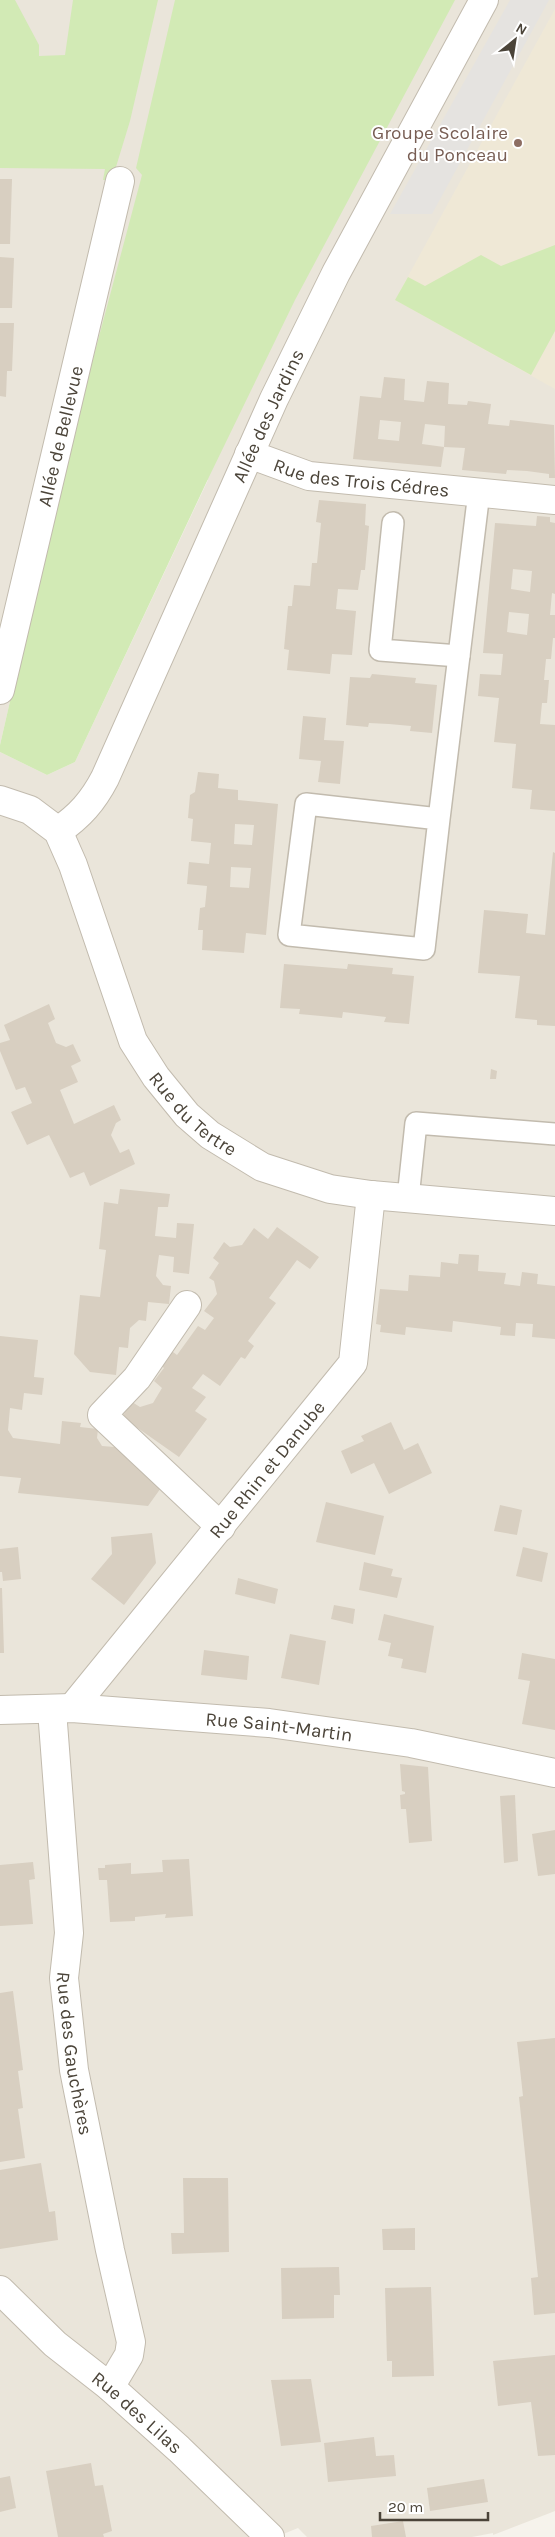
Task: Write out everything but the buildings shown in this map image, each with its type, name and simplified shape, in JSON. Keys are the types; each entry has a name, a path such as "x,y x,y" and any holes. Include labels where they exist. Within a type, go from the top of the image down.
{"street":[{"name":"Allée des Jardins","path":"58,831 78,818 101,786 249,454 336,273 484,0"},
{"name":"Allée de Bellevue","path":"0,690 120,181"},
{"name":"Rue des Trois Cédres","path":"249,454 309,476 555,500"},
{"name":"Rue du Tertre","path":"0,800 30,810 58,831 73,865 133,1041 156,1077 187,1115 210,1135 262,1166 330,1188 371,1195 555,1211"},
{"name":"Rue Rhin et Danube","path":"62,1709 221,1527 352,1363 371,1195"},
{"path":"187,1305 137,1378 102,1415 221,1527"},
{"name":"Rue Saint-Martin","path":"0,1710 62,1709 288,1726 411,1743 525,1765 555,1773"},
{"name":"Rue des Gauchères","path":"62,1709 69,1933 64,1978 74,2070 110,2250 131,2342 129,2355 110,2387"},
{"name":"Rue des Lilas","path":"6,2304 110,2387 192,2461 270,2537"}],"lane":[{"name":"Rue des Trois Cédres","path":"439,819 306,804 289,935 424,949 479,492"},
{"path":"393,523 380,650 459,656"},
{"path":"408,1198 416,1123 555,1134"}],"shaded area":[{"path":"0,0 555,0 555,2511 493,2535 493,2533 472,2537 307,2537 298,2528 276,2537 0,2537 0,752 47,775 75,762 208,480 60,483 0,745"},
{"path":"510,0 549,0 432,214 390,214"},
{"name":"Groupe Scolaire du Ponceau","path":"555,9 555,389 395,300"}],"green space":[{"path":"0,0 15,0 39,45 39,56 65,55 73,0 158,0 130,121 112,180 103,180 105,169 0,168"},
{"path":"175,0 455,0 295,300 208,479 75,762 47,775 0,752 0,745 60,483 142,175 136,168"},
{"path":"555,245 555,331 531,375 395,300 408,277 425,286 481,255 501,266"}],"place":[{"name":"Groupe Scolaire du Ponceau","path":"518,143"}]}
